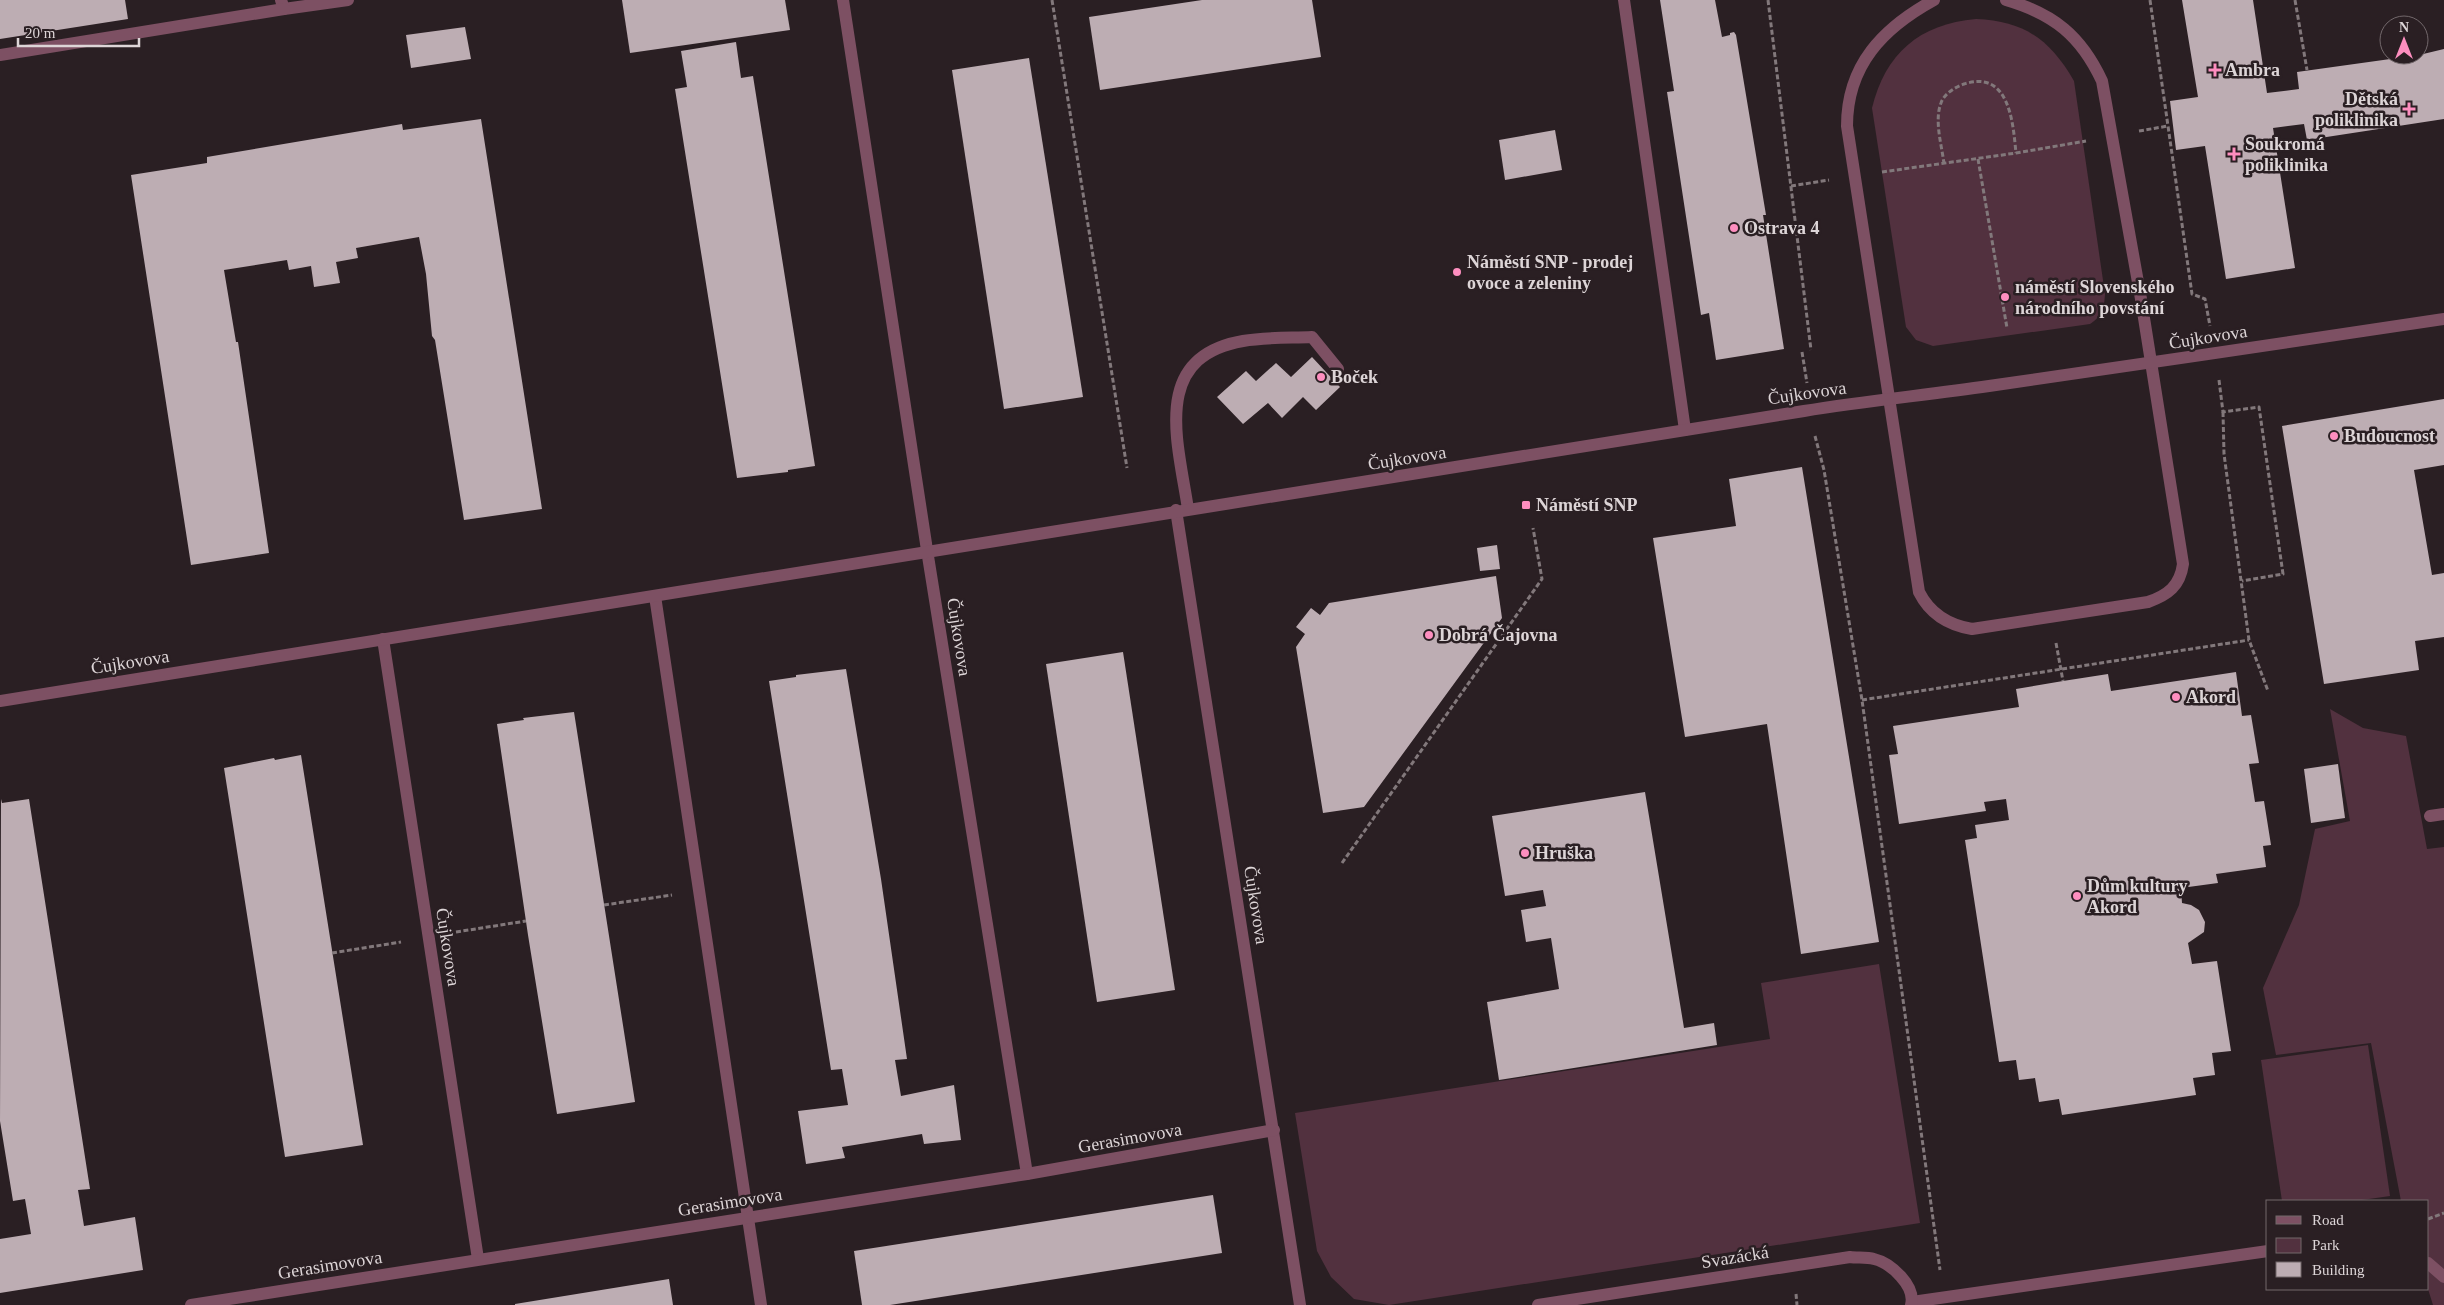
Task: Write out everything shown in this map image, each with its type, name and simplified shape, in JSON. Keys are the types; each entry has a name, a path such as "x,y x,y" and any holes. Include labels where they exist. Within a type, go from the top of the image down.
{"street":[{"path":"0,55 282,5 348,0"},
{"path":"843,0 927,550"},
{"path":"1624,0 1685,430"},
{"path":"1934,0 1891,29 1869,52 1851,90 1847,109 1847,126 1919,592 1924,602 1944,621 1972,629 2052,618 2154,600 2170,592 2182,573 2183,564 2151,363 2102,80 2091,58 2079,42 2063,27 2042,12 2006,0"},
{"name":"Čujkovova","path":"0,701 656,596 1182,509 1811,410 2151,363 2444,319"},
{"path":"1182,509 1175,427 1178,394 1190,365 1205,353 1243,341 1312,337 1338,369"},
{"name":"Čujkovova","path":"1182,509 1300,1305"},
{"name":"Čujkovova","path":"927,550 1027,1174"},
{"path":"656,596 761,1305"},
{"name":"Čujkovova","path":"383,639 478,1260"},
{"path":"2430,816 2444,814"},
{"name":"Gerasimovova","path":"191,1305 1027,1174 1274,1130"},
{"path":"1912,1303 2266,1251"},
{"name":"Svazácká","path":"1538,1305 1850,1258 1874,1259 1895,1270 1906,1283 1912,1303"},
{"path":"2429,1264 2444,1277"}],"path":[{"path":"1052,0 1127,468"},
{"path":"1768,0 1811,350"},
{"path":"2150,0 2192,294 2205,299 2215,353 2223,412 2224,454 2249,640 2268,690"},
{"path":"2295,0 2308,70"},
{"path":"1944,164 1939,127 1941,103 1954,89 1970,82 1982,82 1991,86 2006,99 2012,116 2016,153"},
{"path":"1791,186 2016,153 2168,126"},
{"path":"1978,159 2007,328"},
{"path":"1802,352 1817,451 1824,470 1862,700 1944,1297"},
{"path":"2223,412 2259,407 2283,574 2242,582"},
{"path":"1342,863 1542,580 1533,528"},
{"path":"2052,618 2063,681"},
{"path":"1862,700 2249,640"},
{"path":"604,905 700,890"},
{"path":"2429,1219 2444,1213"}],"green space":[{"path":"1976,19 2009,24 2034,35 2055,54 2074,81 2105,299 2100,315 2090,324 1933,346 1916,340 1906,327 1872,108 1886,72 1896,57 1908,45 1921,35 1938,27"},
{"path":"2330,709 2363,728 2406,736 2427,849 2444,847 2444,1305 2433,1305 2428,1290 2429,1200 2401,1200 2371,1043 2276,1055 2263,988 2299,905 2315,829 2350,821"},
{"path":"1879,964 1920,1223 1389,1305 1354,1299 1331,1277 1317,1251 1295,1113 1770,1039 1761,983"},
{"path":"2368,1045 2390,1196 2362,1200 2282,1200 2261,1060"}],"building":[{"path":"0,0 125,0 128,19 0,39"},
{"path":"622,0 785,0 790,30 630,53"},
{"path":"1202,0 1312,0 1321,57 1100,90 1089,17"},
{"path":"1660,0 1715,0 1722,37 1734,32 1736,35 1766,215 1763,215 1784,349 1716,360 1709,313 1701,315 1667,92 1674,91"},
{"path":"2182,0 2253,0 2267,93 2299,89 2297,72 2379,61 2379,65 2429,65 2429,53 2444,49 2444,119 2307,140 2304,124 2273,128 2295,268 2226,279 2205,146 2176,150 2170,101 2198,97"},
{"path":"465,27 471,59 411,68 406,35"},
{"path":"736,42 741,78 753,76 815,466 788,470 788,472 737,478 675,89 687,87 681,51"},
{"path":"1029,58 1083,397 1004,409 952,70"},
{"path":"481,119 542,509 464,520 435,340 432,336 426,274 419,237 356,248 358,258 336,262 340,283 314,287 311,266 289,270 287,260 224,270 236,342 238,342 269,553 191,565 131,175 207,163 207,157 402,124 403,130"},
{"path":"1555,130 1562,170 1505,180 1499,140"},
{"path":"1312,357 1340,387 1316,410 1303,397 1282,418 1268,403 1243,424 1217,397 1246,371 1256,381 1276,363 1291,377"},
{"path":"2444,399 2444,465 2414,470 2432,575 2444,573 2444,637 2415,641 2419,670 2324,684 2282,426"},
{"path":"1802,467 1879,942 1801,954 1767,724 1685,737 1653,538 1736,526 1729,479"},
{"path":"1497,545 1500,569 1480,571 1477,548"},
{"path":"1496,576 1502,618 1364,807 1323,813 1296,647 1305,634 1296,627 1311,608 1320,615 1329,603"},
{"path":"1123,652 1175,990 1097,1002 1046,664"},
{"path":"846,669 881,879 907,1059 895,1060 901,1096 954,1085 961,1140 924,1144 922,1134 842,1147 845,1158 806,1164 798,1111 848,1105 842,1069 831,1070 769,681 796,677 796,675"},
{"name":"Dům kultury Akord","path":"2236,672 2242,716 2251,715 2259,763 2249,764 2255,802 2264,801 2271,845 2263,846 2266,867 2216,874 2218,883 2181,888 2182,903 2191,905 2199,910 2205,922 2204,932 2188,943 2192,964 2217,961 2231,1051 2212,1053 2215,1075 2193,1078 2196,1095 2062,1115 2059,1099 2039,1102 2035,1078 2019,1080 2016,1060 1999,1062 1965,840 1977,838 1975,825 2009,820 2006,799 1984,802 1986,811 1899,824 1889,755 1898,754 1893,726 2019,707 2016,689 2063,681 2108,674 2111,691"},
{"path":"574,712 635,1102 557,1114 497,724 524,720 523,718"},
{"path":"301,755 363,1145 285,1157 224,768 274,758 275,760"},
{"path":"2338,764 2345,818 2311,823 2304,769"},
{"path":"1645,792 1684,1028 1714,1023 1717,1045 1499,1080 1487,1002 1559,989 1551,938 1526,942 1521,910 1546,906 1543,890 1505,896 1492,816"},
{"path":"1,799 2,803 29,799 90,1189 78,1190 84,1226 135,1217 143,1270 0,1293 0,1239 31,1234 25,1199 13,1201 0,1121"},
{"path":"1213,1195 1222,1253 890,1305 862,1305 854,1251"},
{"path":"669,1279 673,1305 515,1305 515,1304"}],"place":[{"name":"Ambra","path":"2215,70"},
{"name":"Dětská poliklinika","path":"2409,109"},
{"name":"Soukromá poliklinika","path":"2234,154"},
{"name":"Ostrava 4","path":"1734,228"},
{"name":"Náměstí SNP - prodej ovoce a zeleniny","path":"1457,272"},
{"name":"náměstí Slovenského národního povstání","path":"2005,297"},
{"name":"Boček","path":"1321,377"},
{"name":"Budoucnost","path":"2334,436"},
{"name":"Náměstí SNP","path":"1526,505"},
{"name":"Dobrá Čajovna","path":"1429,635"},
{"name":"Akord","path":"2176,697"},
{"name":"Hruška","path":"1525,853"},
{"name":"Dům kultury Akord","path":"2077,896"}]}
